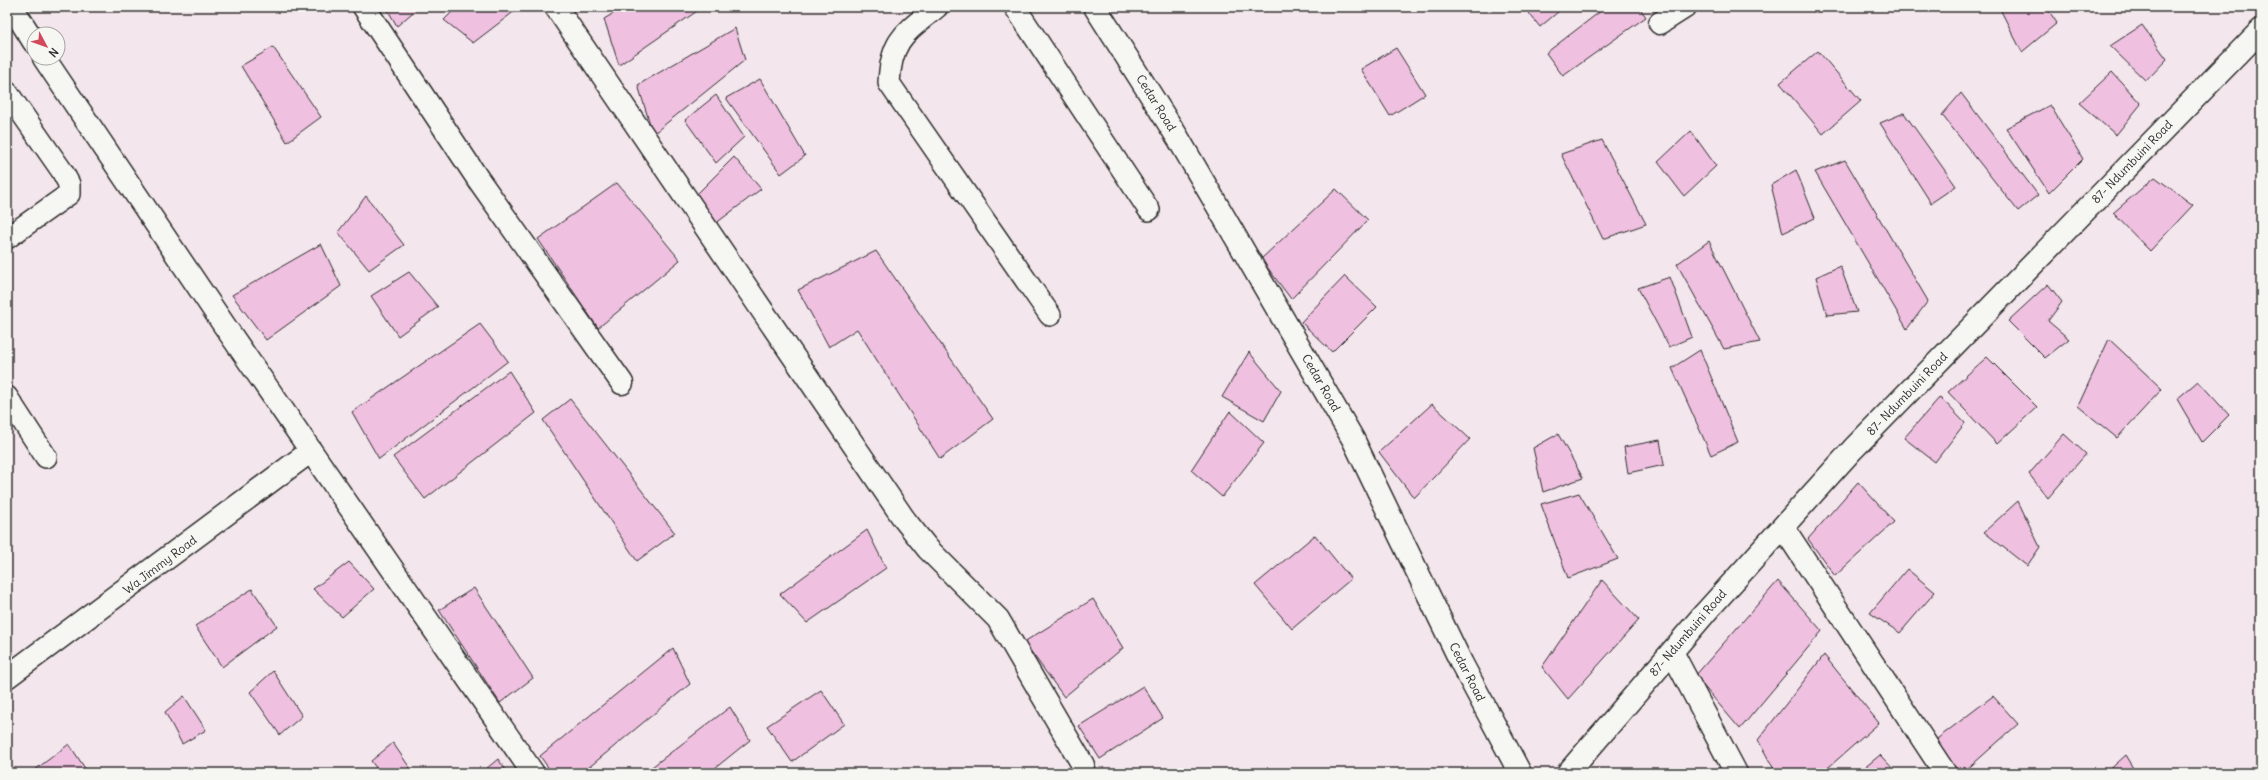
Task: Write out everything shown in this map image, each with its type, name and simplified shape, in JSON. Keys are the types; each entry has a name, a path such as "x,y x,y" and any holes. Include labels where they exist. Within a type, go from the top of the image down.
{"street":[{"path":"12,7 26,29"},
{"path":"364,7 478,179 622,383"},
{"path":"556,7 904,519 928,549 998,619 1083,765"},
{"name":"Cedar Road","path":"1095,7 1178,138 1353,439 1462,664 1520,773"},
{"path":"1660,23 1685,7"},
{"name":"87- Ndumbuini Road","path":"1568,773 1672,652 1853,449 2261,30"},
{"path":"49,66 311,451 534,773"},
{"name":"Wa Jimmy Road","path":"7,677 311,451"},
{"path":"1783,526 1946,773"},
{"path":"1672,652 1736,773"}],"lane":[{"path":"937,7 903,35 890,62 890,83 1050,315"},
{"path":"1015,7 1149,210"},
{"path":"7,92 62,171 69,184 69,194 7,238"},
{"path":"7,397 46,457"}],"building":[{"path":"386,7 419,7 397,26"},
{"path":"457,7 520,7 473,43 444,20"},
{"path":"624,7 703,7 619,65 604,19"},
{"path":"1524,7 1564,7 1540,27"},
{"path":"1606,7 1639,7 1646,17 1563,76 1546,53"},
{"path":"2006,7 2046,7 2057,23 2022,52 2001,11"},
{"path":"2142,25 2167,59 2146,81 2110,46"},
{"path":"735,28 745,60 653,134 638,85"},
{"path":"273,47 321,117 287,142 241,66"},
{"path":"1396,48 1425,94 1390,116 1361,69"},
{"path":"1818,51 1861,101 1823,134 1780,83"},
{"path":"2112,72 2141,104 2116,135 2079,103"},
{"path":"760,79 805,156 781,174 726,98"},
{"path":"1961,93 2038,195 2018,211 1942,115"},
{"path":"716,95 744,137 716,163 685,120"},
{"path":"2050,105 2083,159 2049,193 2006,128"},
{"path":"1904,113 1956,186 1931,203 1880,123"},
{"path":"1691,131 1716,166 1684,196 1658,162"},
{"path":"1602,140 1646,224 1603,239 1561,154"},
{"path":"734,157 761,189 715,224 695,196"},
{"path":"1845,160 1928,301 1907,329 1815,172"},
{"path":"1796,170 1815,218 1783,233 1771,185"},
{"path":"2155,177 2193,205 2150,251 2113,213"},
{"path":"617,183 680,260 598,328 538,239"},
{"path":"1336,189 1368,220 1291,299 1261,259"},
{"path":"366,196 404,245 369,270 338,232"},
{"path":"1709,241 1760,342 1724,349 1677,264"},
{"path":"321,244 341,286 266,340 232,295"},
{"path":"876,251 993,419 940,459 857,329 829,347 798,290"},
{"path":"1840,266 1857,312 1827,315 1816,277"},
{"path":"409,272 438,307 398,336 371,296"},
{"path":"1345,276 1377,307 1332,352 1301,322"},
{"path":"1670,277 1692,337 1669,347 1638,288"},
{"path":"2048,284 2062,302 2048,321 2069,339 2045,358 2008,321"},
{"path":"480,324 508,361 379,459 352,412"},
{"path":"2109,339 2162,389 2117,438 2078,406"},
{"path":"1700,350 1738,442 1711,455 1672,368"},
{"path":"1249,352 1281,391 1264,421 1222,397"},
{"path":"1987,357 2037,407 1997,444 1948,392"},
{"path":"509,371 536,413 425,499 393,457"},
{"path":"2198,381 2229,415 2202,442 2177,399"},
{"path":"1940,397 1965,423 1935,462 1904,438"},
{"path":"570,399 675,533 637,561 543,420"},
{"path":"1432,404 1470,439 1414,498 1379,452"},
{"path":"1230,411 1264,443 1222,497 1191,470"},
{"path":"1558,434 1583,478 1543,492 1533,448"},
{"path":"2064,434 2086,454 2048,498 2029,474"},
{"path":"1660,440 1664,465 1628,473 1624,447"},
{"path":"1858,482 1894,522 1835,576 1808,539"},
{"path":"1579,493 1618,559 1568,578 1541,504"},
{"path":"2018,501 2040,547 2027,566 1984,532"},
{"path":"867,530 886,568 807,623 780,594"},
{"path":"1315,535 1351,579 1292,629 1255,585"},
{"path":"349,562 374,589 342,617 313,589"},
{"path":"1907,569 1935,592 1900,633 1870,613"},
{"path":"1602,580 1639,620 1568,699 1542,667"},
{"path":"1778,581 1822,631 1740,729 1695,676"},
{"path":"474,588 533,678 500,703 439,610"},
{"path":"252,589 277,626 222,667 195,626"},
{"path":"1093,599 1123,648 1064,697 1024,642"},
{"path":"673,648 690,684 582,773 552,773 540,756"},
{"path":"1824,655 1879,723 1822,773 1776,773 1758,740"},
{"path":"273,671 302,716 280,735 250,692"},
{"path":"1143,686 1163,718 1100,759 1079,726"},
{"path":"821,690 844,724 792,762 767,726"},
{"path":"184,696 206,730 182,744 165,712"},
{"path":"1993,696 2018,724 1963,773 1957,773 1933,742"},
{"path":"730,707 750,740 709,773 644,773"},
{"path":"393,743 412,771 410,773 380,773 371,761"},
{"path":"69,744 88,773 31,773"},
{"path":"1880,755 1897,773 1858,773"},
{"path":"2126,755 2137,773 2106,773"},
{"path":"498,759 508,773 481,773"}]}
